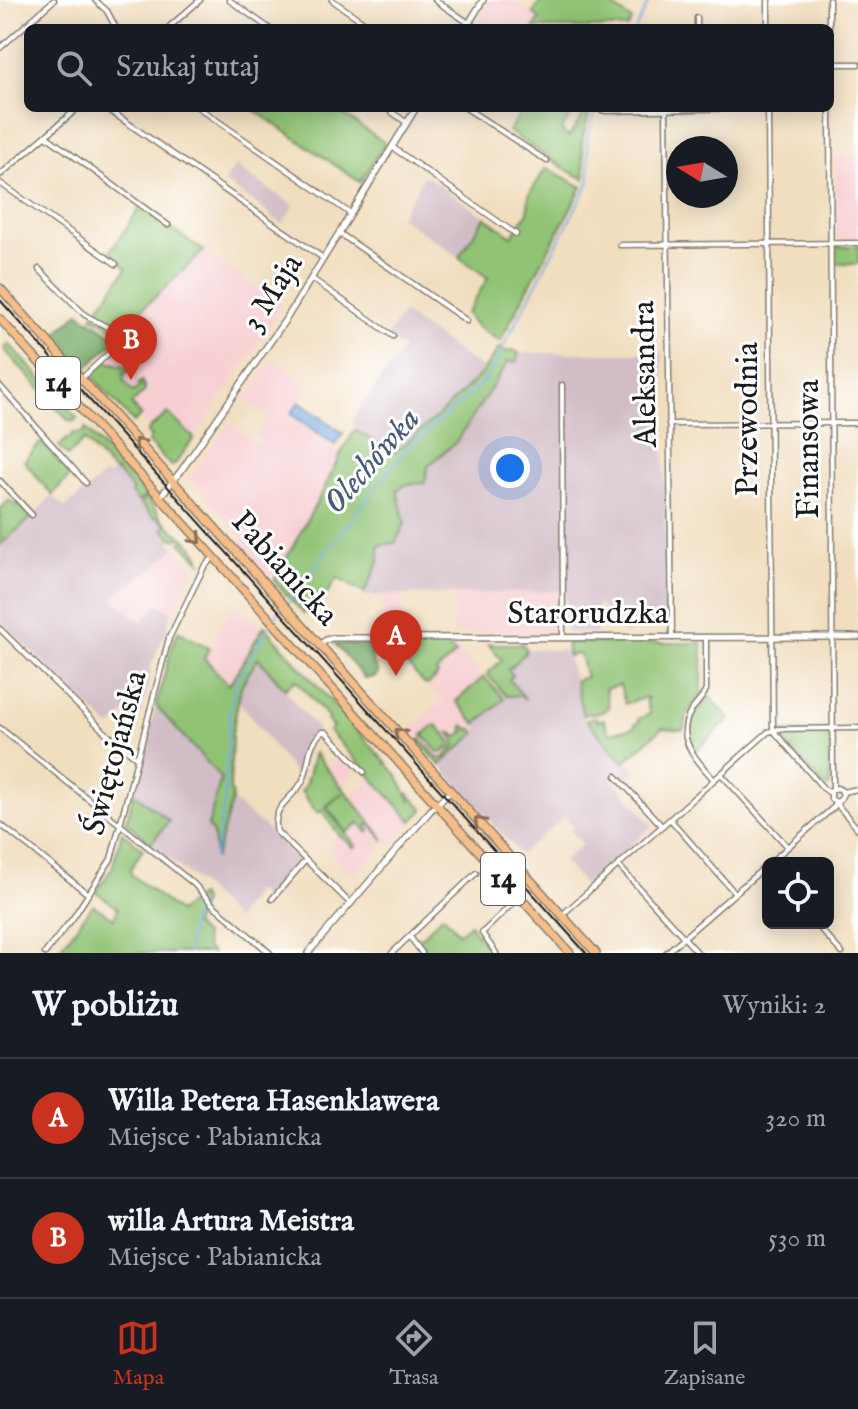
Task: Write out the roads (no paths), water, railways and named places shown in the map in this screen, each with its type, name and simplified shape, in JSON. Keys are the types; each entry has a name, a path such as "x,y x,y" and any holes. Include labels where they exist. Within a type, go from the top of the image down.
{"main road":[{"name":"Pabianicka","path":"0,288 596,953"},
{"name":"Pabianicka","path":"0,319 570,953"}],"street":[{"path":"31,24 54,0"},
{"path":"95,0 107,11 114,24"},
{"path":"173,24 200,0"},
{"path":"229,0 263,24"},
{"path":"332,0 366,24"},
{"path":"435,0 465,24"},
{"path":"468,24 483,0"},
{"path":"768,0 768,24"},
{"path":"829,0 829,24"},
{"path":"697,18 697,24"},
{"path":"0,48 24,30"},
{"path":"834,64 858,64"},
{"path":"0,175 73,112"},
{"path":"112,112 323,258"},
{"path":"205,112 351,214"},
{"path":"392,112 407,123"},
{"name":"3 Maja","path":"160,497 235,395 414,112"},
{"path":"472,112 547,161"},
{"name":"Aleksandra","path":"666,112 672,638"},
{"name":"Przewodnia","path":"768,112 773,730"},
{"name":"Finansowa","path":"830,112 831,791"},
{"path":"46,136 168,225"},
{"path":"392,147 516,234"},
{"path":"0,183 116,264"},
{"path":"339,233 467,321"},
{"path":"620,245 858,243"},
{"path":"39,269 85,315 107,327 122,341 81,379"},
{"path":"311,278 393,336"},
{"path":"562,385 563,638"},
{"path":"0,386 86,483"},
{"path":"669,424 858,423"},
{"path":"0,481 32,515"},
{"name":"Świętojańska","path":"45,953 110,863 169,638 204,567 214,557"},
{"path":"0,629 108,735 137,758"},
{"name":"Starorudzka","path":"320,645 332,638 858,637"},
{"path":"706,638 706,690 687,720 686,739 693,756 714,780"},
{"path":"0,728 194,884 220,912 270,953"},
{"path":"562,915 763,735 773,730 858,728"},
{"path":"773,730 823,788 842,792 858,789"},
{"path":"351,904 305,861 275,827 283,802 300,785 312,743 325,732 364,772"},
{"path":"721,774 787,846"},
{"path":"616,776 662,826"},
{"path":"308,953 451,791"},
{"path":"831,791 831,799 837,802 858,829"},
{"path":"774,857 834,807 842,799 842,792"},
{"path":"670,819 734,892"},
{"path":"0,824 88,894"},
{"path":"272,899 305,861"},
{"path":"618,865 698,953"},
{"path":"666,953 762,868"},
{"path":"392,953 476,873"},
{"path":"496,953 482,933 519,897"},
{"path":"820,929 842,953"},
{"path":"410,937 422,953"}],"water":[{"path":"299,402 343,433 335,445 291,414"}],"waterway":[{"name":"Olechówka","path":"638,24 650,0"},
{"name":"Olechówka","path":"287,603 402,454 489,374 590,181 587,140 595,112"},
{"name":"Olechówka","path":"274,618 283,608"},
{"name":"Olechówka","path":"214,858 224,802 230,707 237,681 270,624"},
{"name":"Olechówka","path":"188,953 191,922 201,902"}],"tram line":[{"path":"0,300 586,953"}],"place":[{"name":"willa Artura Meistra","path":"131,380"},
{"name":"Willa Petera Hasenklawera","path":"396,676"}]}
